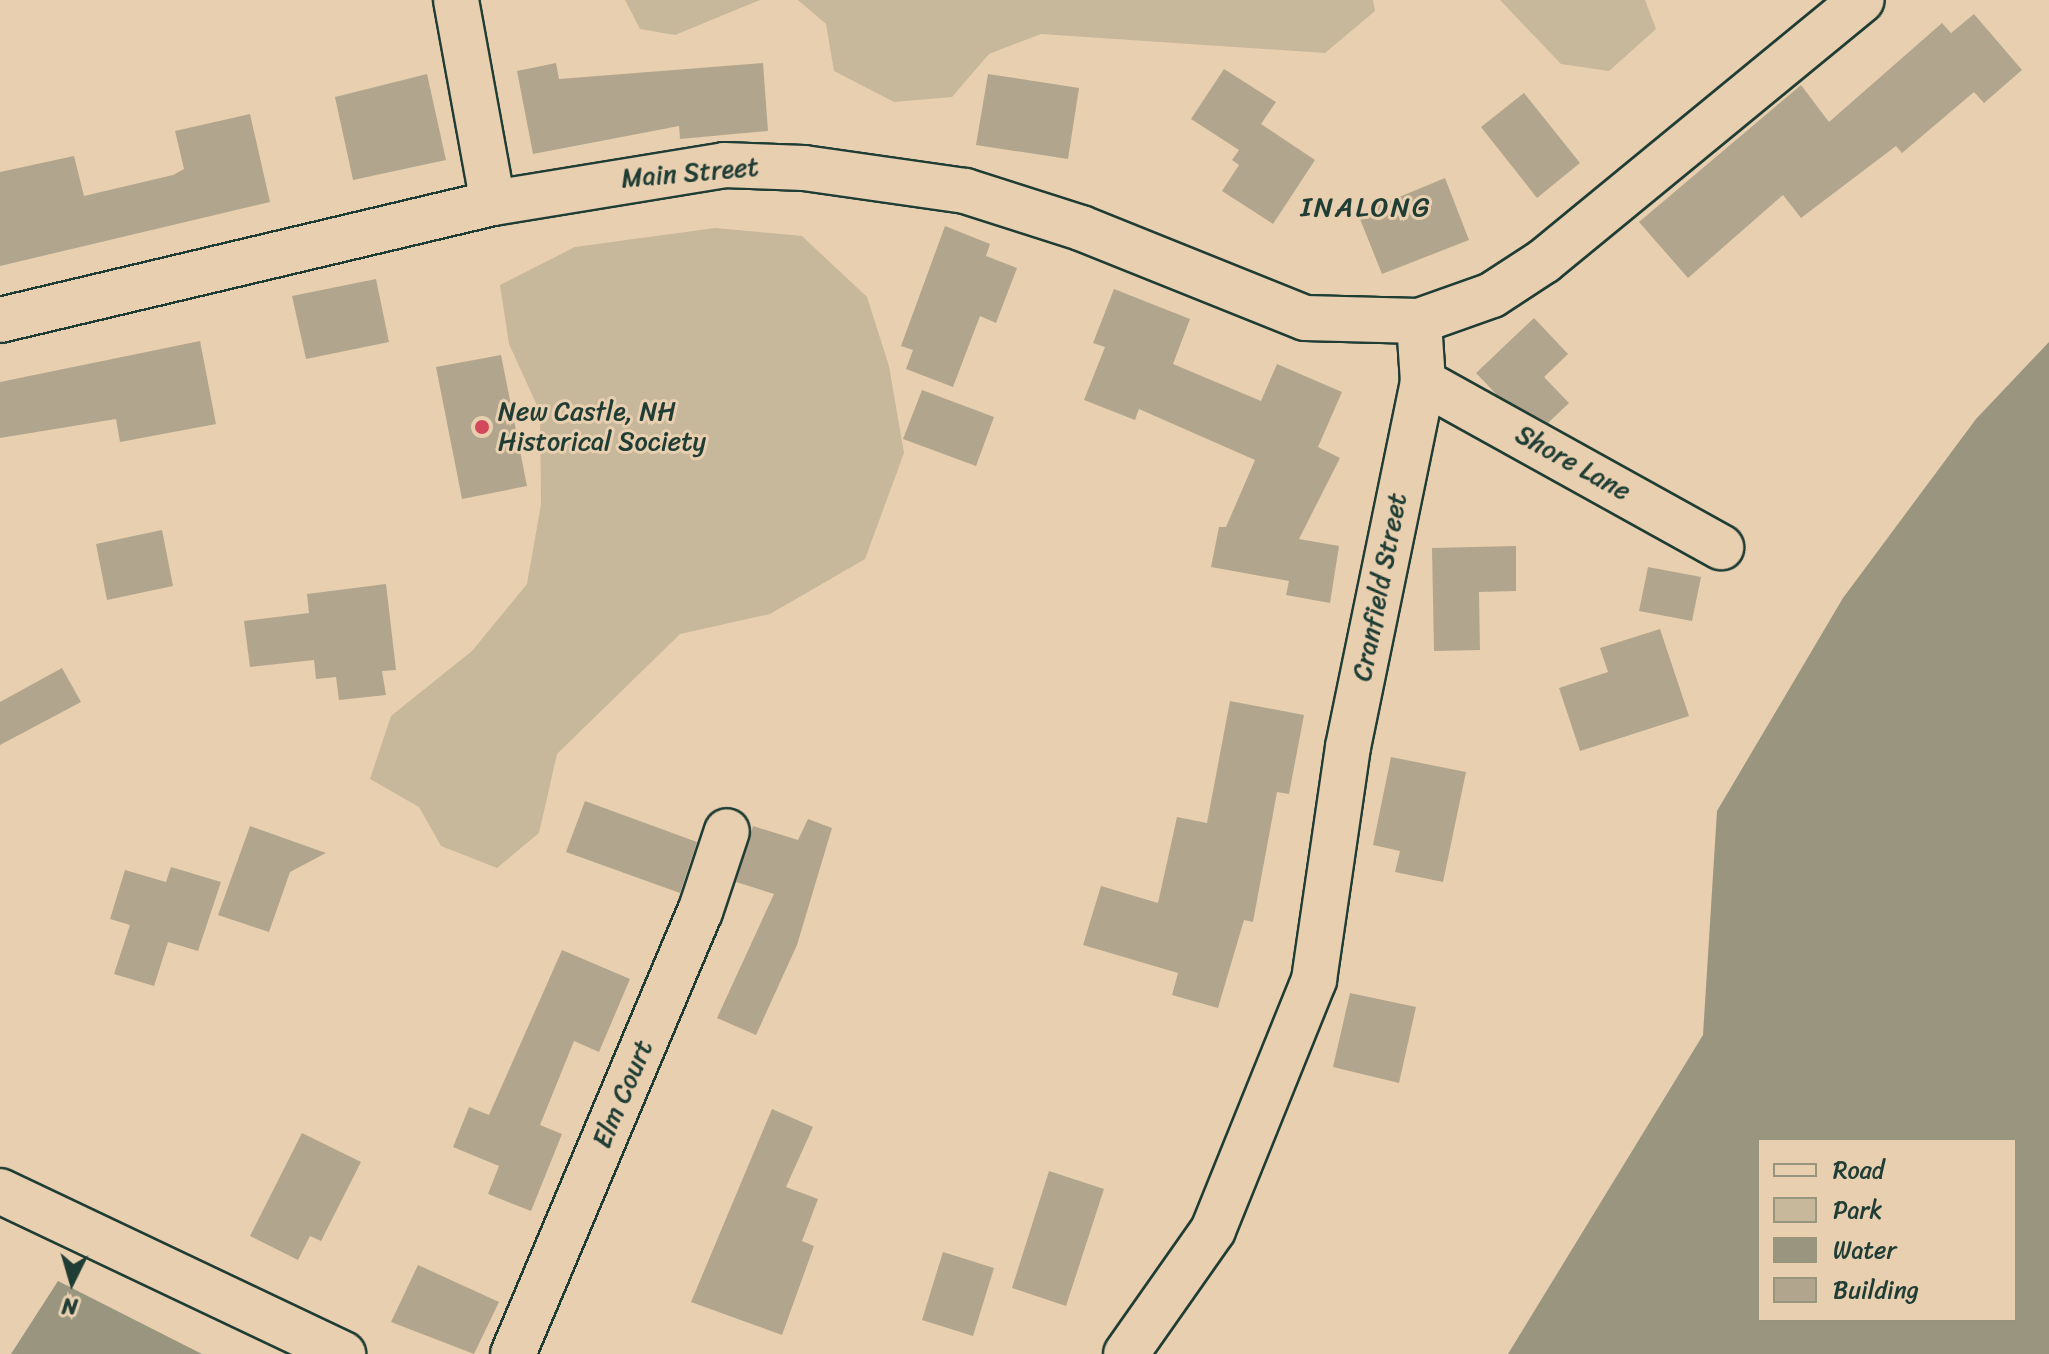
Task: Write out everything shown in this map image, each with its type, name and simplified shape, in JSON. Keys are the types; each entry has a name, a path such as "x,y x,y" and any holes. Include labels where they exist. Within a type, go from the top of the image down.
{"street":[{"path":"456,0 493,203"},
{"path":"1419,321 1492,295 1544,261 1862,0"},
{"name":"Main Street","path":"0,320 493,203 724,165 881,176 965,191 1081,228 1305,318 1419,321"},
{"name":"Cranfield Street","path":"1126,1354 1213,1230 1314,980 1343,774 1423,382 1419,321"},
{"name":"Shore Lane","path":"1423,382 1721,547"},
{"name":"Elm Court","path":"513,1354 700,912 727,831"},
{"path":"0,1191 343,1354"}],"green space":[{"path":"625,0 760,0 675,35 640,29"},
{"path":"798,0 1373,0 1375,11 1325,53 1041,34 989,54 952,97 894,102 834,71 826,24"},
{"path":"1500,0 1645,0 1656,29 1609,71 1561,64"},
{"path":"715,228 802,236 867,297 889,366 904,453 865,559 770,614 680,634 557,754 539,833 497,868 441,846 419,807 370,779 391,716 472,651 527,584 541,504 540,412 509,344 500,285 575,247"}],"water":[{"path":"2049,342 2049,1354 1508,1354 1703,1035 1717,811 1843,598 1976,419"},
{"path":"58,1281 202,1354 11,1354"}],"building":[{"path":"1974,14 2022,70 1984,103 1974,92 1902,153 1896,146 1801,218 1783,195 1688,278 1639,222 1801,85 1829,122 1942,23 1951,33"},
{"path":"556,63 559,79 763,63 768,131 680,139 679,126 533,154 517,71"},
{"path":"1224,69 1276,102 1261,124 1315,160 1273,224 1222,191 1239,165 1232,160 1239,150 1191,119"},
{"path":"427,74 446,160 353,180 335,97"},
{"path":"988,74 1079,88 1068,159 976,145"},
{"path":"1524,93 1580,163 1537,198 1481,127"},
{"path":"250,114 270,202 0,266 0,172 74,156 84,196 173,175 184,169 175,131"},
{"path":"1445,178 1469,240 1382,274 1358,214"},
{"path":"945,226 990,244 986,256 1017,268 996,323 980,316 953,387 906,369 913,350 901,346"},
{"path":"376,279 389,342 306,359 292,296"},
{"path":"1114,289 1190,319 1173,364 1261,401 1277,364 1342,392 1318,447 1340,458 1299,539 1339,546 1330,603 1286,595 1289,581 1211,567 1219,527 1226,527 1255,460 1139,409 1135,420 1084,400 1105,347 1093,343"},
{"path":"1534,318 1568,354 1544,377 1569,403 1548,423 1497,395 1476,373"},
{"path":"200,341 216,424 120,442 116,419 0,438 0,382"},
{"name":"New Castle, NH Historical Society","path":"501,355 527,486 462,499 436,367"},
{"path":"922,390 994,417 976,466 903,439"},
{"path":"162,530 173,586 107,600 96,544"},
{"path":"1516,546 1516,591 1479,592 1480,650 1434,651 1432,548"},
{"path":"1648,567 1701,577 1692,621 1639,611"},
{"path":"386,584 396,670 382,671 386,695 339,700 336,677 316,679 314,660 250,667 244,621 309,613 307,594"},
{"path":"1660,629 1689,716 1580,751 1559,688 1608,672 1600,648"},
{"path":"62,668 81,702 0,745 0,702"},
{"path":"1230,701 1304,715 1289,794 1277,792 1253,922 1244,920 1218,1008 1172,995 1178,973 1083,945 1101,886 1158,903 1177,817 1207,823"},
{"path":"1391,757 1466,772 1443,882 1395,872 1400,851 1373,845"},
{"path":"585,801 697,842 680,893 566,852"},
{"path":"808,819 832,828 797,945 756,1035 717,1018 774,894 736,882 753,826 798,840"},
{"path":"250,826 326,853 290,872 269,932 218,915"},
{"path":"171,867 221,882 198,951 168,942 154,986 114,974 130,925 110,919 125,870 166,882"},
{"path":"562,950 630,979 599,1052 574,1041 540,1125 562,1134 531,1211 488,1194 499,1166 453,1147 469,1107 489,1115"},
{"path":"1350,993 1416,1007 1399,1083 1333,1067"},
{"path":"772,1109 813,1127 786,1187 818,1199 802,1241 814,1246 782,1335 691,1302"},
{"path":"302,1133 361,1162 321,1241 310,1236 298,1260 250,1236"},
{"path":"1049,1171 1104,1189 1066,1306 1012,1288"},
{"path":"943,1252 994,1268 973,1336 922,1320"},
{"path":"418,1265 499,1302 474,1354 391,1322"}],"place":[{"name":"New Castle, NH Historical Society","path":"482,427"}],"district":[{"name":"INALONG","path":"1366,207"}]}
